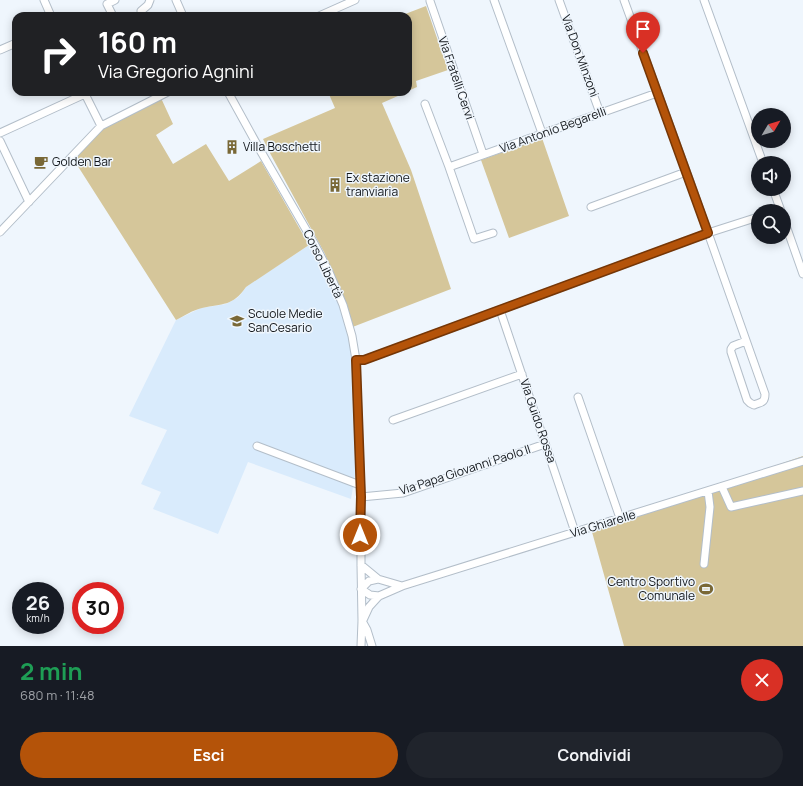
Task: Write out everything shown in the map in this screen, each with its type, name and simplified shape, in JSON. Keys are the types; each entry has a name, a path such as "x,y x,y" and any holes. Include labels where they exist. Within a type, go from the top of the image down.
{"street":[{"path":"44,0 48,12"},
{"path":"111,12 107,4 115,0"},
{"path":"141,12 148,5 150,0"},
{"path":"176,0 180,12"},
{"path":"325,12 340,3 355,0"},
{"path":"494,0 542,133"},
{"name":"Via Don Minzoni","path":"559,0 600,113"},
{"path":"624,0 765,394 763,402 754,405 748,400 731,352 733,346 746,342"},
{"path":"704,0 760,156"},
{"name":"Via Fratelli Cervi","path":"430,2 483,154"},
{"path":"0,50 12,45"},
{"name":"Via Antonio Begarelli","path":"449,167 657,93"},
{"path":"0,133 79,96"},
{"path":"86,96 101,126"},
{"path":"0,232 101,126 160,96"},
{"name":"Corso Libertà","path":"230,96 329,272 343,305 352,336 356,360 361,497 361,646"},
{"path":"425,104 474,239 493,233"},
{"path":"0,141 29,202"},
{"path":"591,206 686,172"},
{"path":"356,360 364,360 708,233 751,219"},
{"path":"791,240 803,274"},
{"name":"Via Guido Rossa","path":"500,310 575,532"},
{"path":"393,420 522,374"},
{"path":"578,397 620,518"},
{"name":"Via Papa Giovanni Paolo II","path":"361,497 403,493 545,444"},
{"path":"257,446 360,484"},
{"name":"Via Ghiarelle","path":"362,621 369,607 379,596 402,586 803,461"},
{"path":"722,486 731,507 803,491"},
{"path":"704,564 710,508 708,491"},
{"path":"361,565 378,579 402,586"},
{"path":"378,579 369,581 362,589 370,595 379,596"},
{"path":"362,621 367,630 372,646"}],"shaded area":[{"path":"426,6 448,70 416,81 417,87 412,89 412,12 410,12"},
{"path":"330,96 398,96 382,103 411,170 451,289 350,328 325,254 263,139 335,108"},
{"path":"161,98 173,124 156,135 173,164 206,144 229,181 261,161 309,245 246,287 236,298 231,301 199,309 176,320 72,157 108,124"},
{"path":"542,138 569,216 509,238 481,160"},
{"path":"317,240 325,254 341,299 354,366 356,470 351,499 248,462 218,534 153,509 161,492 141,484 167,430 129,416 176,320 201,308 226,304 237,298 246,287"},
{"name":"Centro Sportivo Comunale","path":"803,456 803,646 624,646 592,532 668,503"}],"place":[{"name":"Villa Boschetti","path":"232,147"},
{"name":"Golden Bar","path":"41,162"},
{"name":"Ex stazione tranviaria","path":"335,185"},
{"name":"Scuole Medie SanCesario","path":"237,321"},
{"name":"Centro Sportivo Comunale","path":"706,589"}],"route":[{"path":"360,535 361,497 356,360 364,360 708,233 643,53"}]}
